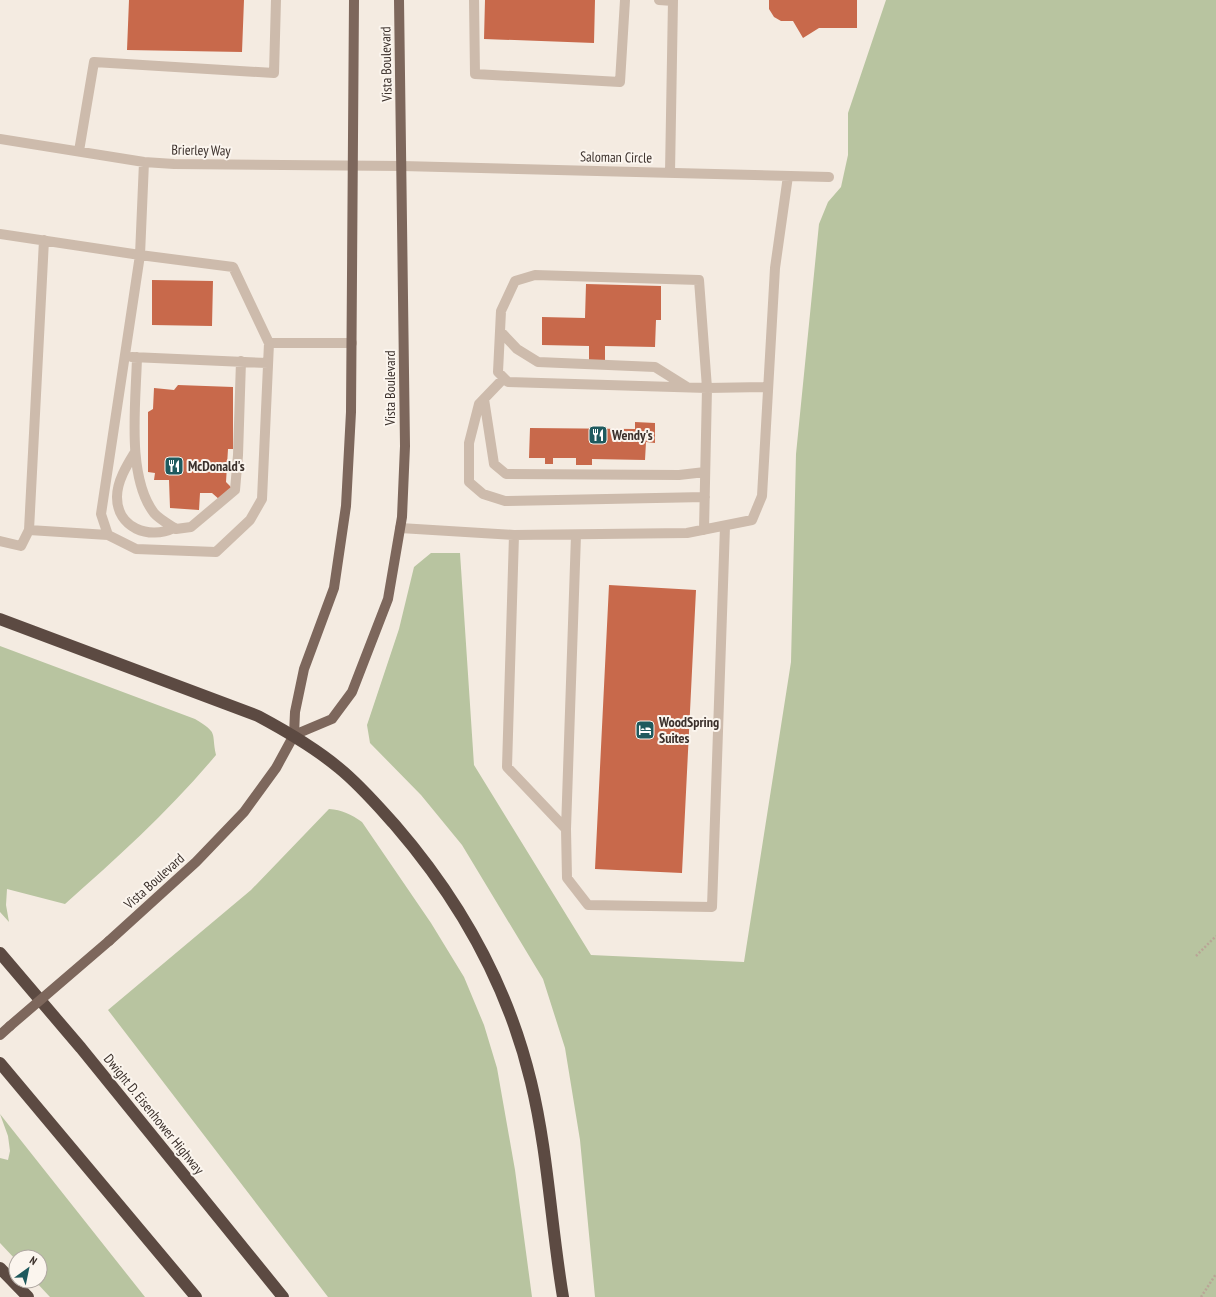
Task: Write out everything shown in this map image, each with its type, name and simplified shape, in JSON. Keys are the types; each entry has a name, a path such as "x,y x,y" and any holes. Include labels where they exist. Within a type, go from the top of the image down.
{"highway":[{"path":"0,619 258,716 294,735 339,768 370,797 410,842 442,886 470,929 497,982 514,1024 531,1082 544,1149 563,1297"},
{"name":"Dwight D. Eisenhower Highway","path":"0,953 81,1048 283,1297"},
{"path":"0,1063 196,1297"},
{"path":"0,1268 28,1297"}],"main road":[{"name":"Vista Boulevard","path":"0,1035 109,942 196,862 244,812 276,768 294,735 295,712 304,669 334,588 346,506 351,412 354,0"},
{"name":"Vista Boulevard","path":"294,735 332,719 352,692 388,599 400,528 405,446 399,0"}],"street":[{"path":"79,151 94,62 274,73 276,0"},
{"path":"474,0 475,74 620,82 626,0"},
{"path":"659,0 673,1 670,173"},
{"name":"Brierley Way","path":"0,139 144,162 402,166"},
{"path":"108,534 101,514 140,255 144,162"},
{"name":"Saloman Circle","path":"402,166 829,177"},
{"path":"400,528 514,535 687,533 752,520 762,496 775,268 788,176"},
{"path":"0,234 233,267 269,343 262,499 250,520 216,552 136,549 108,534 29,530"},
{"path":"0,541 21,546 29,530 44,240"},
{"path":"704,530 707,388 699,280 535,275 515,281 501,311 498,372 508,382 707,388 768,387"},
{"path":"500,331 517,349 538,362 655,367 688,387"},
{"path":"269,343 352,343"},
{"path":"125,357 268,363"},
{"path":"137,357 135,452 140,487 154,514 174,528"},
{"path":"135,452 124,468 116,495 118,510 131,528 145,532 164,532 174,528 191,527 235,490 238,455 241,362"},
{"path":"504,378 479,404 469,443 470,482 483,494 505,501 705,497"},
{"path":"484,399 494,464 506,474 679,475 705,472"},
{"path":"576,535 566,829 566,878 588,905 712,907 725,526"},
{"path":"514,535 507,767 566,829"}],"path":[{"path":"1196,956 1216,936"},
{"path":"1201,1297 1216,1274"}],"green space":[{"path":"886,0 1216,0 1216,1297 595,1297 580,1140 565,1048 543,979 462,845 421,795 370,743 367,725 399,629 414,567 431,553 460,553 474,765 591,955 744,962 791,662 796,454 819,224 828,202 841,187 848,155 848,113"},
{"path":"0,646 195,719 208,728 213,734 216,755 162,814 124,851 65,904 7,889 6,905 9,922 0,912"},
{"path":"329,809 346,813 362,822 431,923 464,977 484,1025 497,1068 515,1170 532,1297 328,1297 108,1010 251,890"},
{"path":"0,1114 145,1297 50,1297 42,1289 48,1289 48,1249 8,1249 8,1252 0,1243 0,1158 8,1160 10,1151 8,1136"}],"building":[{"path":"129,0 244,0 242,52 127,50"},
{"path":"485,0 595,0 594,43 484,39"},
{"path":"769,0 857,0 857,28 819,28 803,38 793,21 781,21 774,17 769,9"},
{"path":"152,280 213,281 212,326 152,325"},
{"path":"586,284 661,286 661,320 656,320 655,347 605,346 605,361 589,360 589,346 542,345 542,317 585,318"},
{"path":"178,385 233,387 233,449 228,449 226,482 233,489 220,500 212,493 200,493 199,510 170,508 169,480 154,480 155,473 148,472 148,412 153,409 154,388 174,390"},
{"path":"635,422 655,423 655,443 646,442 645,460 592,459 592,465 576,465 576,458 553,458 553,464 545,464 545,458 529,458 530,428 635,429"},
{"name":"WoodSpring Suites","path":"609,585 696,590 682,873 595,869"}],"place":[{"name":"Wendy's","path":"598,435"},
{"name":"McDonald's","path":"174,466"},
{"name":"WoodSpring Suites","path":"645,730"}]}
